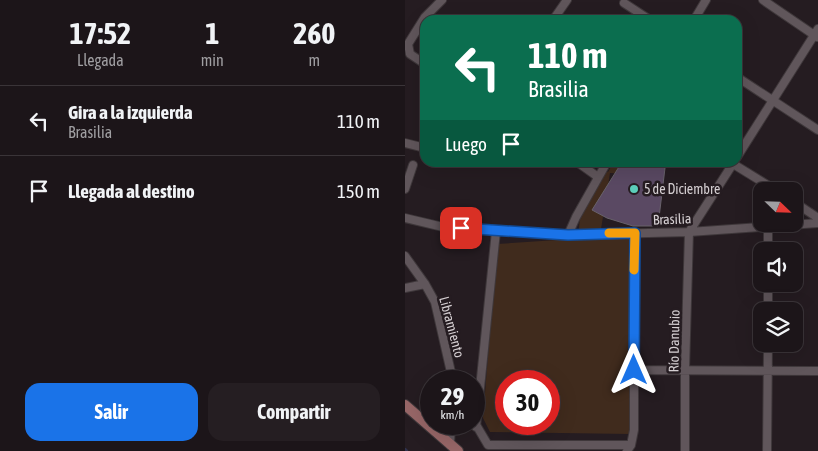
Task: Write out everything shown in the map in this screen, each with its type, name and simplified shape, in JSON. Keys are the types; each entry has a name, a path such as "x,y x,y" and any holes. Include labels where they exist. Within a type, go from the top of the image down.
{"main road":[{"path":"405,405 454,448"}],"street":[{"path":"428,15 442,0"},
{"path":"556,15 567,0"},
{"path":"697,15 705,0"},
{"path":"742,149 817,34 763,0"},
{"path":"624,3 642,15"},
{"path":"420,26 408,44 410,54 420,61"},
{"path":"742,80 818,130"},
{"path":"405,143 420,147"},
{"path":"405,190 413,165"},
{"path":"584,167 598,177"},
{"path":"568,235 604,167"},
{"path":"689,232 731,167"},
{"path":"741,167 764,182"},
{"path":"803,208 818,218"},
{"name":"Brasilia","path":"405,218 443,227 568,235 689,232 753,228"},
{"name":"Brasilia","path":"803,224 818,223"},
{"path":"481,370 496,231"},
{"name":"Río Danubio","path":"685,451 689,232"},
{"path":"482,435 490,448 629,448 634,430 635,233"},
{"name":"Libramiento","path":"405,256 435,302 450,370"},
{"path":"405,288 425,284"},
{"path":"767,451 768,352"},
{"path":"634,370 818,371"},
{"path":"452,435 454,448"}],"shaded area":[{"path":"611,167 633,167 630,174 610,173 601,229 579,229 580,215 605,171 608,172"},
{"path":"631,235 631,434 560,433 560,370 495,370 495,432 490,432 485,422 485,393 497,244"}],"building":[{"name":"5 de Diciembre","path":"619,167 665,168 658,226 633,226 607,218 592,210"}],"slow traffic":[{"path":"609,233 635,233 634,270"}],"place":[{"name":"5 de Diciembre","path":"634,189"}],"route":[{"path":"461,228 568,235 635,233 634,370"}]}
